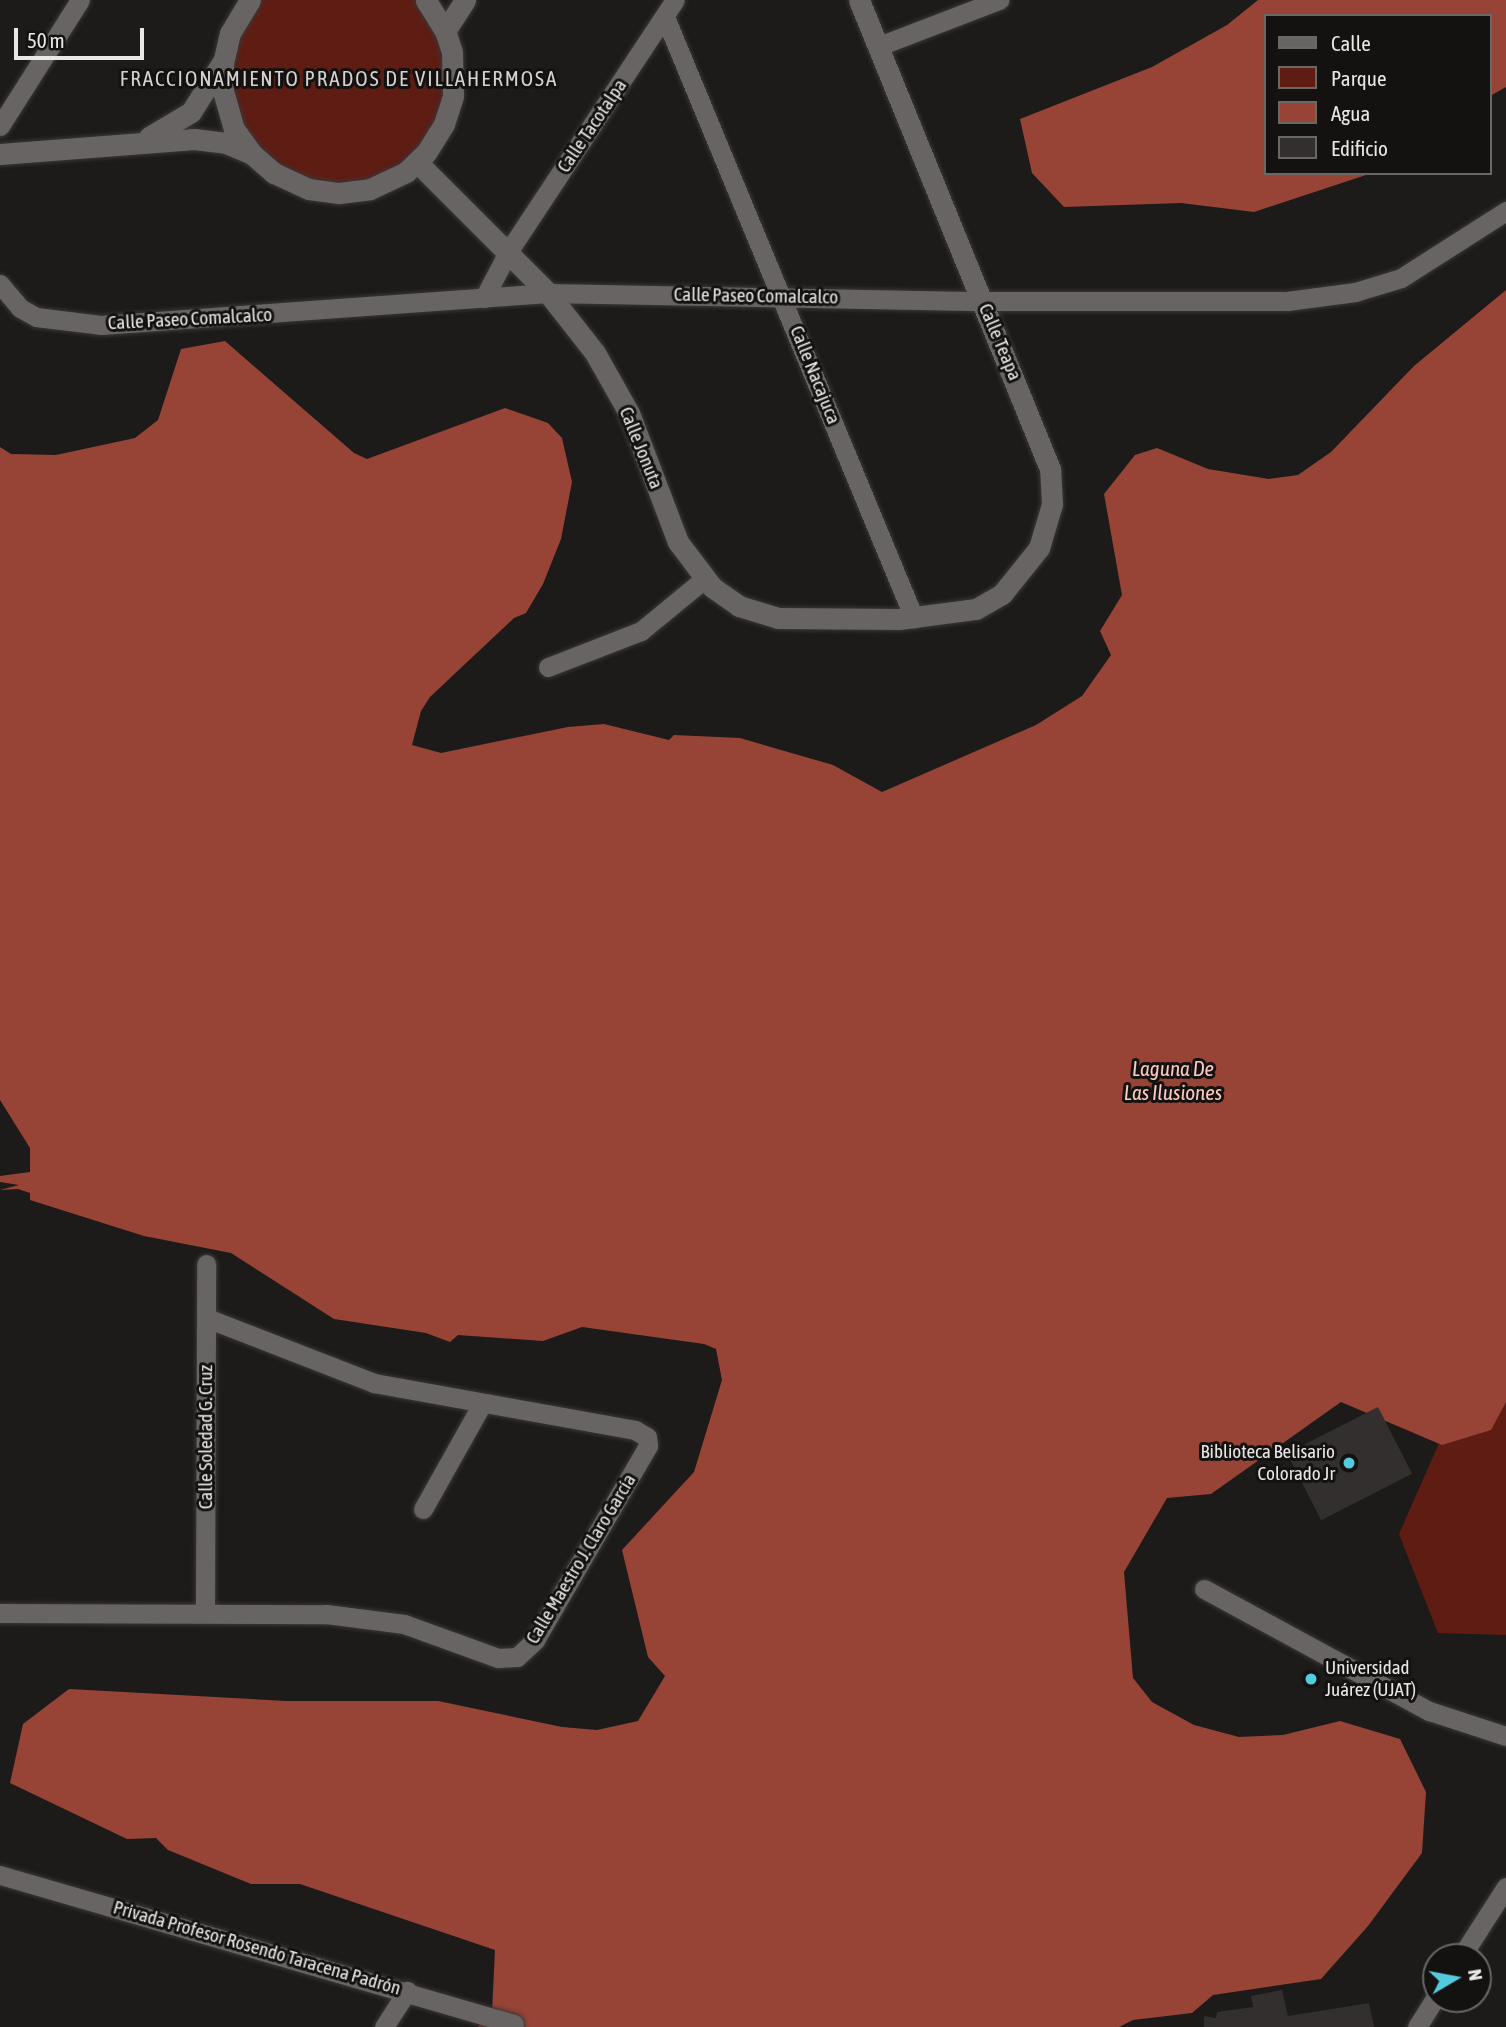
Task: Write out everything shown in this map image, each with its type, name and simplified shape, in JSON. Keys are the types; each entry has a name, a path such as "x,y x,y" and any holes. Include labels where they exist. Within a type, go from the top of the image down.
{"street":[{"path":"0,126 80,0"},
{"path":"250,0 230,33 223,63 226,106 251,154"},
{"path":"445,31 465,0"},
{"name":"Calle Teapa","path":"859,0 1048,458 1052,492 1047,528 1026,567 994,600 955,614 914,618"},
{"path":"879,46 999,0"},
{"path":"0,154 134,142 214,140 251,154 289,182 339,193 382,185 417,162 444,124 453,96 454,67 445,31 434,4"},
{"name":"Calle Tacotalpa","path":"484,298 508,252 670,8"},
{"name":"Calle Nacajuca","path":"670,8 914,618"},
{"path":"134,142 169,128 191,112 223,63"},
{"name":"Calle Jonuta","path":"417,162 548,293 609,374 636,429 678,542 705,579 739,606 778,618 914,618"},
{"name":"Calle Paseo Comalcalco","path":"0,284 16,304 36,317 101,325 548,293 983,301 1279,301 1355,292 1410,274 1506,211"},
{"path":"548,667 641,631 705,579"},
{"name":"Calle Soledad G. Cruz","path":"205,1610 206,1264"},
{"name":"Calle Maestro J. Claro García","path":"0,1614 205,1610 381,1619 416,1627 498,1658 526,1651 648,1446 647,1437 635,1430 374,1383 206,1318"},
{"path":"423,1509 482,1404"},
{"path":"1205,1589 1429,1711 1506,1736"},
{"name":"Privada Profesor Rosendo Taracena Padrón","path":"0,1875 514,2024"},
{"path":"1470,1943 1506,1887"},
{"path":"384,2027 407,1991"}],"green space":[{"path":"250,0 425,0 452,52 434,142 370,189 274,173 223,91"},
{"path":"1506,1313 1506,1635 1438,1633 1399,1534 1451,1416"}],"water":[{"path":"1258,0 1506,0 1506,87 1492,95 1492,14 1264,14 1264,175 1366,175 1254,212 1181,203 1064,207 1032,173 1020,119 1152,67 1227,25"},
{"name":"Laguna De Las Ilusiones","path":"1506,290 1506,1402 1491,1430 1442,1445 1341,1402 1211,1494 1167,1498 1124,1572 1133,1678 1152,1702 1194,1725 1239,1737 1283,1735 1340,1721 1400,1739 1426,1792 1422,1853 1368,1926 1321,1979 1213,1995 1192,2013 1133,2020 1119,2027 478,2027 492,2012 495,1950 300,1884 251,1884 168,1850 156,1838 127,1839 10,1783 23,1724 69,1689 286,1701 438,1701 562,1727 597,1730 638,1721 665,1676 648,1657 622,1550 694,1472 722,1380 716,1349 704,1344 582,1327 543,1341 458,1335 450,1342 426,1333 334,1319 231,1253 144,1236 30,1200 30,1193 18,1189 0,1190 19,1185 0,1182 0,1176 30,1172 30,1148 0,1100 0,447 11,454 56,455 135,438 158,420 181,349 225,341 354,453 367,459 505,408 548,423 562,438 572,482 561,539 543,584 526,613 514,618 430,697 421,711 412,745 441,753 568,727 604,724 669,740 674,735 740,738 833,765 882,792 1036,725 1082,696 1111,655 1100,631 1122,595 1104,494 1135,455 1157,448 1208,469 1269,479 1298,475 1331,452 1414,366"}],"building":[{"name":"Biblioteca Belisario Colorado Jr","path":"1378,1407 1412,1474 1321,1520 1287,1453"},
{"path":"1282,1990 1288,2016 1369,2003 1374,2027 1204,2027 1204,2016 1216,2018 1217,2012 1253,2007 1251,1996"}],"place":[{"name":"Biblioteca Belisario Colorado Jr","path":"1349,1463"},
{"name":"Universidad Juárez (UJAT)","path":"1311,1679"}],"district":[{"name":"FRACCIONAMIENTO PRADOS DE VILLAHERMOSA","path":"339,78"}]}
